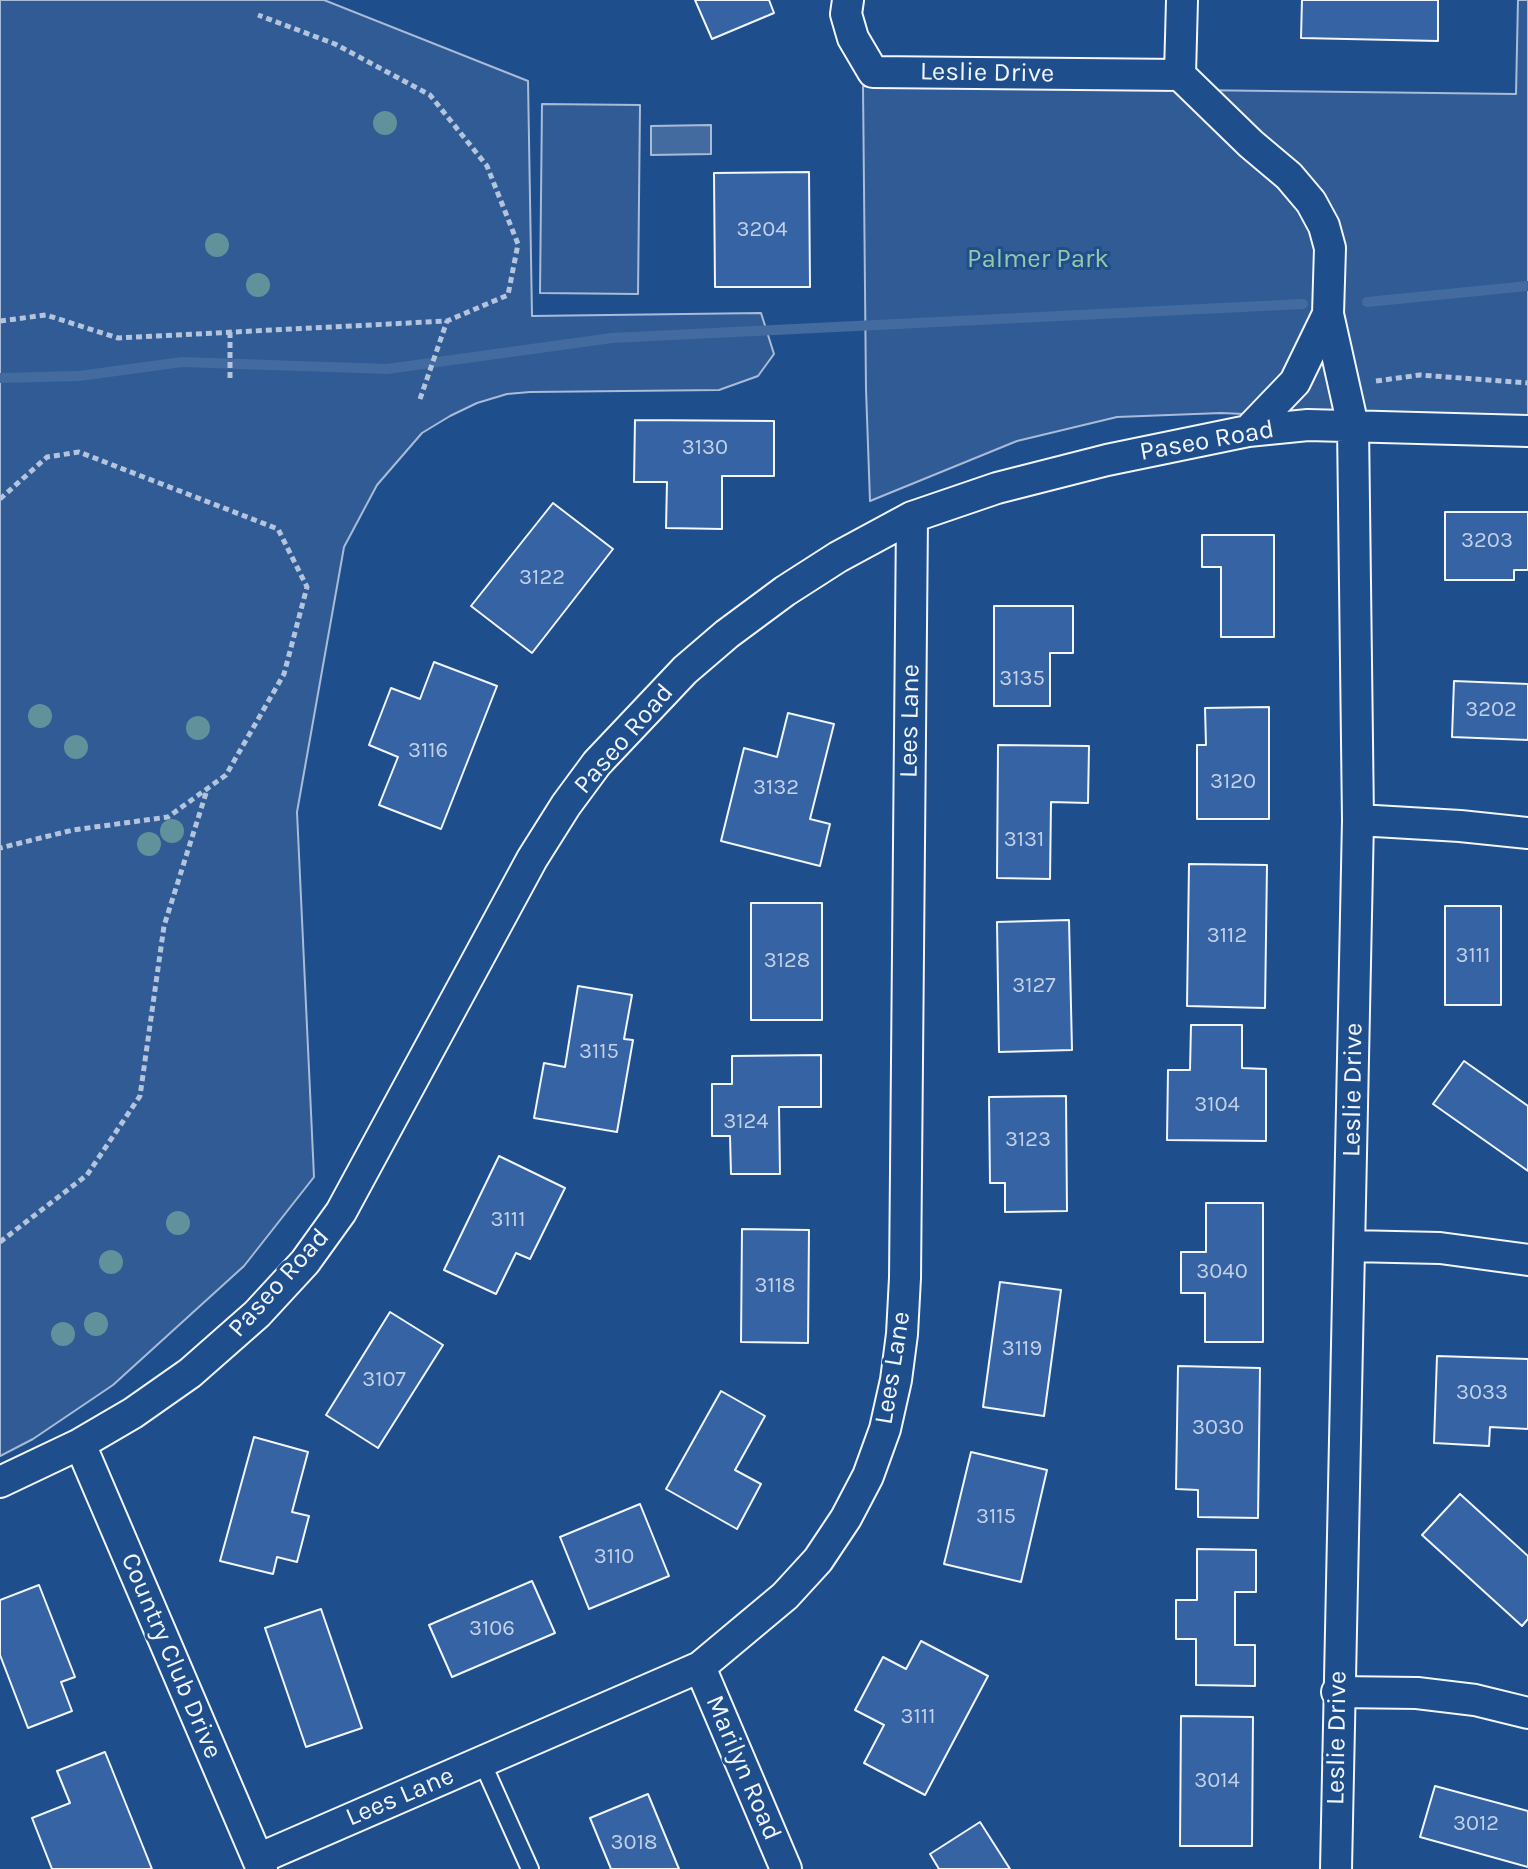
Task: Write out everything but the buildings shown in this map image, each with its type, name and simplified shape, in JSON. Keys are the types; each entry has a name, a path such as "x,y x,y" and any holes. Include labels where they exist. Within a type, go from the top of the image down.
{"street":[{"name":"Leslie Drive","path":"848,0 846,14 853,38 873,72 1180,75 1289,176 1311,202 1324,226 1330,248 1328,314 1353,426 1358,820 1337,1692 1336,1869"},
{"path":"1180,75 1182,0"},
{"name":"Leslie Drive","path":"1248,431 1295,382 1328,314"},
{"name":"Paseo Road","path":"0,1482 80,1444 133,1413 190,1373 257,1314 305,1262 341,1212 532,859 574,795 616,741 685,670 785,591 838,557 912,517 1062,470 1248,431 1308,425 1528,431"},
{"name":"Lees Lane","path":"260,1864 700,1667 785,1596 825,1550 868,1476 885,1429 896,1380 905,1278 912,517"},
{"path":"1358,820 1528,833"},
{"path":"1350,1246 1440,1248 1528,1260"},
{"name":"Country Club Drive","path":"80,1444 260,1864"},
{"name":"Marilyn Road","path":"700,1667 786,1869"},
{"path":"1337,1692 1417,1693 1475,1700 1528,1713"}],"lane":[{"path":"482,1762 530,1869"}],"path":[{"path":"0,321 46,315 118,338 447,321 508,295 518,244 487,166 430,95 335,44 258,15"},
{"path":"420,399 447,321"},
{"path":"230,332 230,378"},
{"path":"1353,426 1365,382 1420,375 1528,383"},
{"path":"0,499 47,457 79,452 278,529 307,587 284,674 226,775 168,817 73,830 0,848"},
{"path":"0,1242 87,1175 140,1096 164,926 207,789"}],"shaded area":[{"path":"0,0 324,0 528,81 532,316 761,313 774,354 758,376 719,390 530,392 507,394 477,403 422,433 377,485 344,547 297,812 314,1177 244,1266 113,1385 33,1439 0,1456"},
{"name":"Palmer Park","path":"1518,0 1528,0 1528,426 1221,413 1117,417 1017,441 870,501 863,86 1516,94"},
{"path":"542,104 640,105 638,294 540,293"},
{"path":"711,125 711,154 651,155 651,126"}],"waterway":[{"path":"1367,302 1528,286"},
{"path":"0,378 79,376 182,362 387,369 612,338 1303,304"}]}
